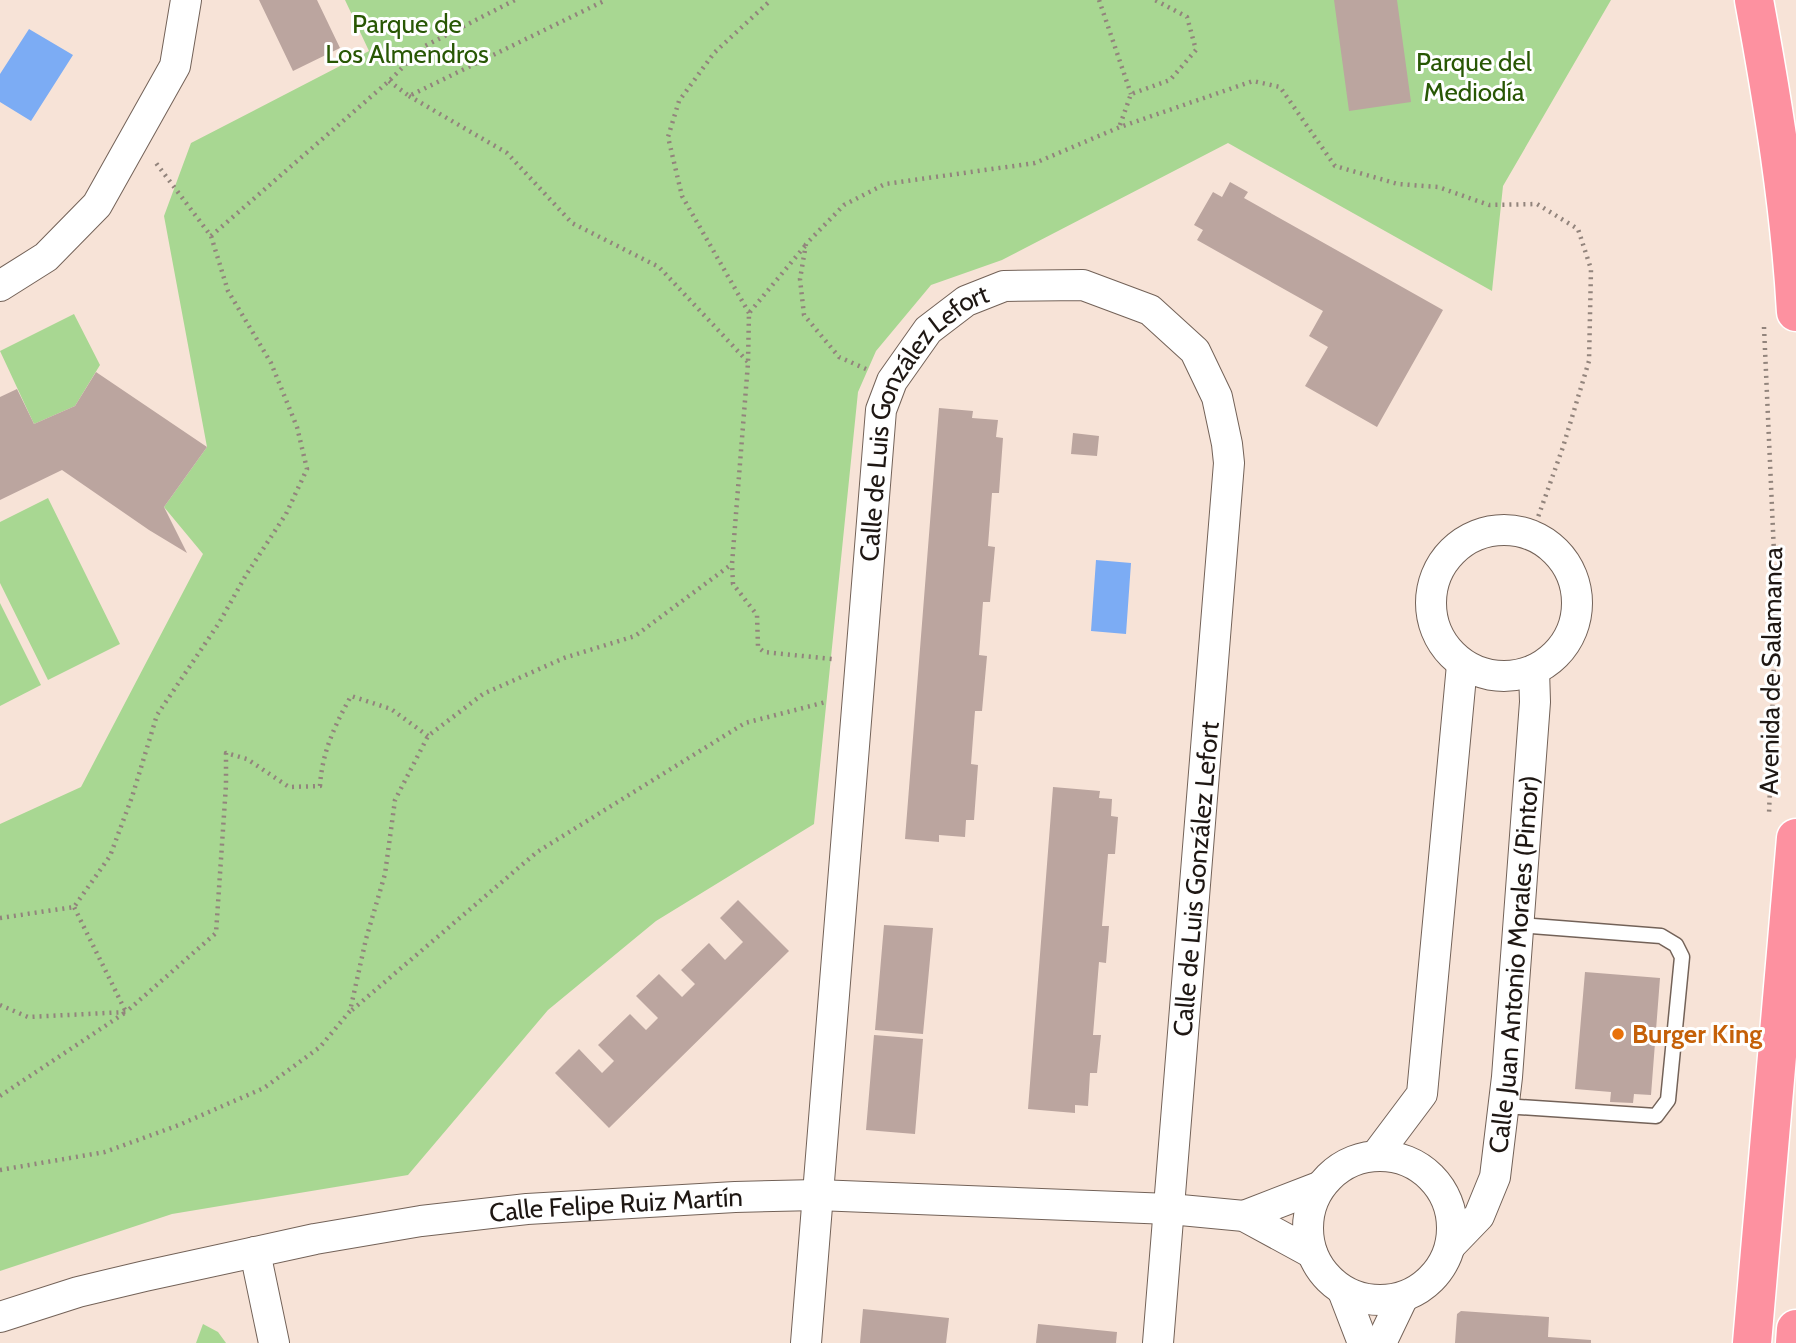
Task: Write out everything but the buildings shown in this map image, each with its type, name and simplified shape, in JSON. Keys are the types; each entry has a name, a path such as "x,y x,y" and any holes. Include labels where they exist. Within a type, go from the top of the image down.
{"highway":[{"path":"1754,0 1790,230 1780,317"},
{"path":"1752,1343 1782,832"},
{"path":"1795,1343 1796,1329"}],"street":[{"path":"0,286 46,257 97,205 175,66 186,0"},
{"name":"Calle de Luis González Lefort","path":"806,1343 881,410 892,381 928,330 966,301 1004,286 1083,285 1150,310 1195,351 1217,397 1229,463 1158,1343"},
{"path":"1508,529 1532,534 1553,547 1561,556 1577,589 1577,614 1570,637 1555,657 1534,670 1513,676 1490,675 1462,665 1437,631 1431,607 1434,583 1444,561 1462,543 1484,533 1508,529"},
{"path":"1377,1154 1422,1094 1462,665"},
{"name":"Calle Juan Antonio Morales (Pintor)","path":"1451,1245 1479,1216 1495,1177 1504,1106 1519,925 1535,702 1534,670"},
{"path":"1377,1154 1400,1157 1420,1166 1437,1181 1448,1200 1453,1222 1451,1245 1444,1263 1419,1289 1403,1297 1383,1301 1362,1299 1343,1291 1324,1275 1312,1253 1307,1230 1310,1208 1319,1187 1335,1171 1355,1159 1377,1154"},
{"name":"Calle Felipe Ruiz Martín","path":"1244,1216 1319,1187"},
{"name":"Calle Felipe Ruiz Martín","path":"0,1317 78,1292 255,1252 421,1221 527,1209 817,1195 1170,1209 1244,1216 1312,1253"},
{"path":"255,1252 274,1343"},
{"path":"1343,1291 1363,1343"},
{"path":"1381,1343 1403,1297"}],"lane":[{"path":"1504,1106 1656,1116 1668,1100 1682,957 1676,945 1661,936 1519,925"}],"path":[{"path":"211,236 389,81 422,47 515,0"},
{"path":"409,96 606,0"},
{"path":"771,0 714,53 679,101 668,137 682,197 749,313 748,363 732,564 733,584 757,615 758,647 764,652 860,663"},
{"path":"1099,0 1131,94 1120,127"},
{"path":"1131,94 1170,80 1196,50 1187,17 1155,0"},
{"path":"389,81 409,96 507,153 572,223 659,267 748,363"},
{"path":"749,313 806,244 845,205 885,184 1035,163 1120,127 1253,81 1280,87 1335,166 1398,184 1438,187 1489,205 1537,204 1578,229 1591,270 1589,361 1563,447 1532,534"},
{"path":"0,918 74,907 110,856 132,797 157,715 219,623 246,575 286,514 307,469 297,427 271,363 228,291 211,236 135,136"},
{"path":"806,244 800,279 804,315 839,357 892,381"},
{"name":"Avenida de Salamanca","path":"1780,317 1776,598 1782,832"},
{"path":"350,1011 384,874 395,800 428,736 483,694 564,658 635,636 732,564"},
{"path":"0,1170 105,1152 180,1125 264,1088 320,1047 350,1011 549,845 745,723 858,693"},
{"path":"0,1096 126,1012 216,933 226,753 247,759 289,787 320,786 321,768 332,731 351,696 391,709 428,736"},
{"path":"74,907 126,1012"},
{"path":"0,1005 28,1017 126,1012"}],"green space":[{"path":"345,0 1611,0 1503,186 1492,291 1228,143 1002,260 931,285 876,351 858,392 814,824 656,921 548,1010 408,1175 172,1214 0,1271 0,824 81,787 203,554 164,507 207,447 164,216 191,143 369,51"},
{"path":"74,314 100,365 75,406 34,424 0,351"},
{"path":"48,498 120,644 48,680 0,583 0,522"},
{"path":"0,603 41,685 0,706"},
{"path":"203,1324 218,1332 226,1343 196,1343"}],"water":[{"path":"29,29 73,55 31,121 0,102 0,74"},
{"path":"1096,560 1131,563 1126,634 1091,631"}],"place":[{"name":"Burger King","path":"1618,1034"}],"park label":[{"name":"Parque de Los Almendros","path":"407,39"},
{"name":"Parque del Mediodía","path":"1474,77"}]}
